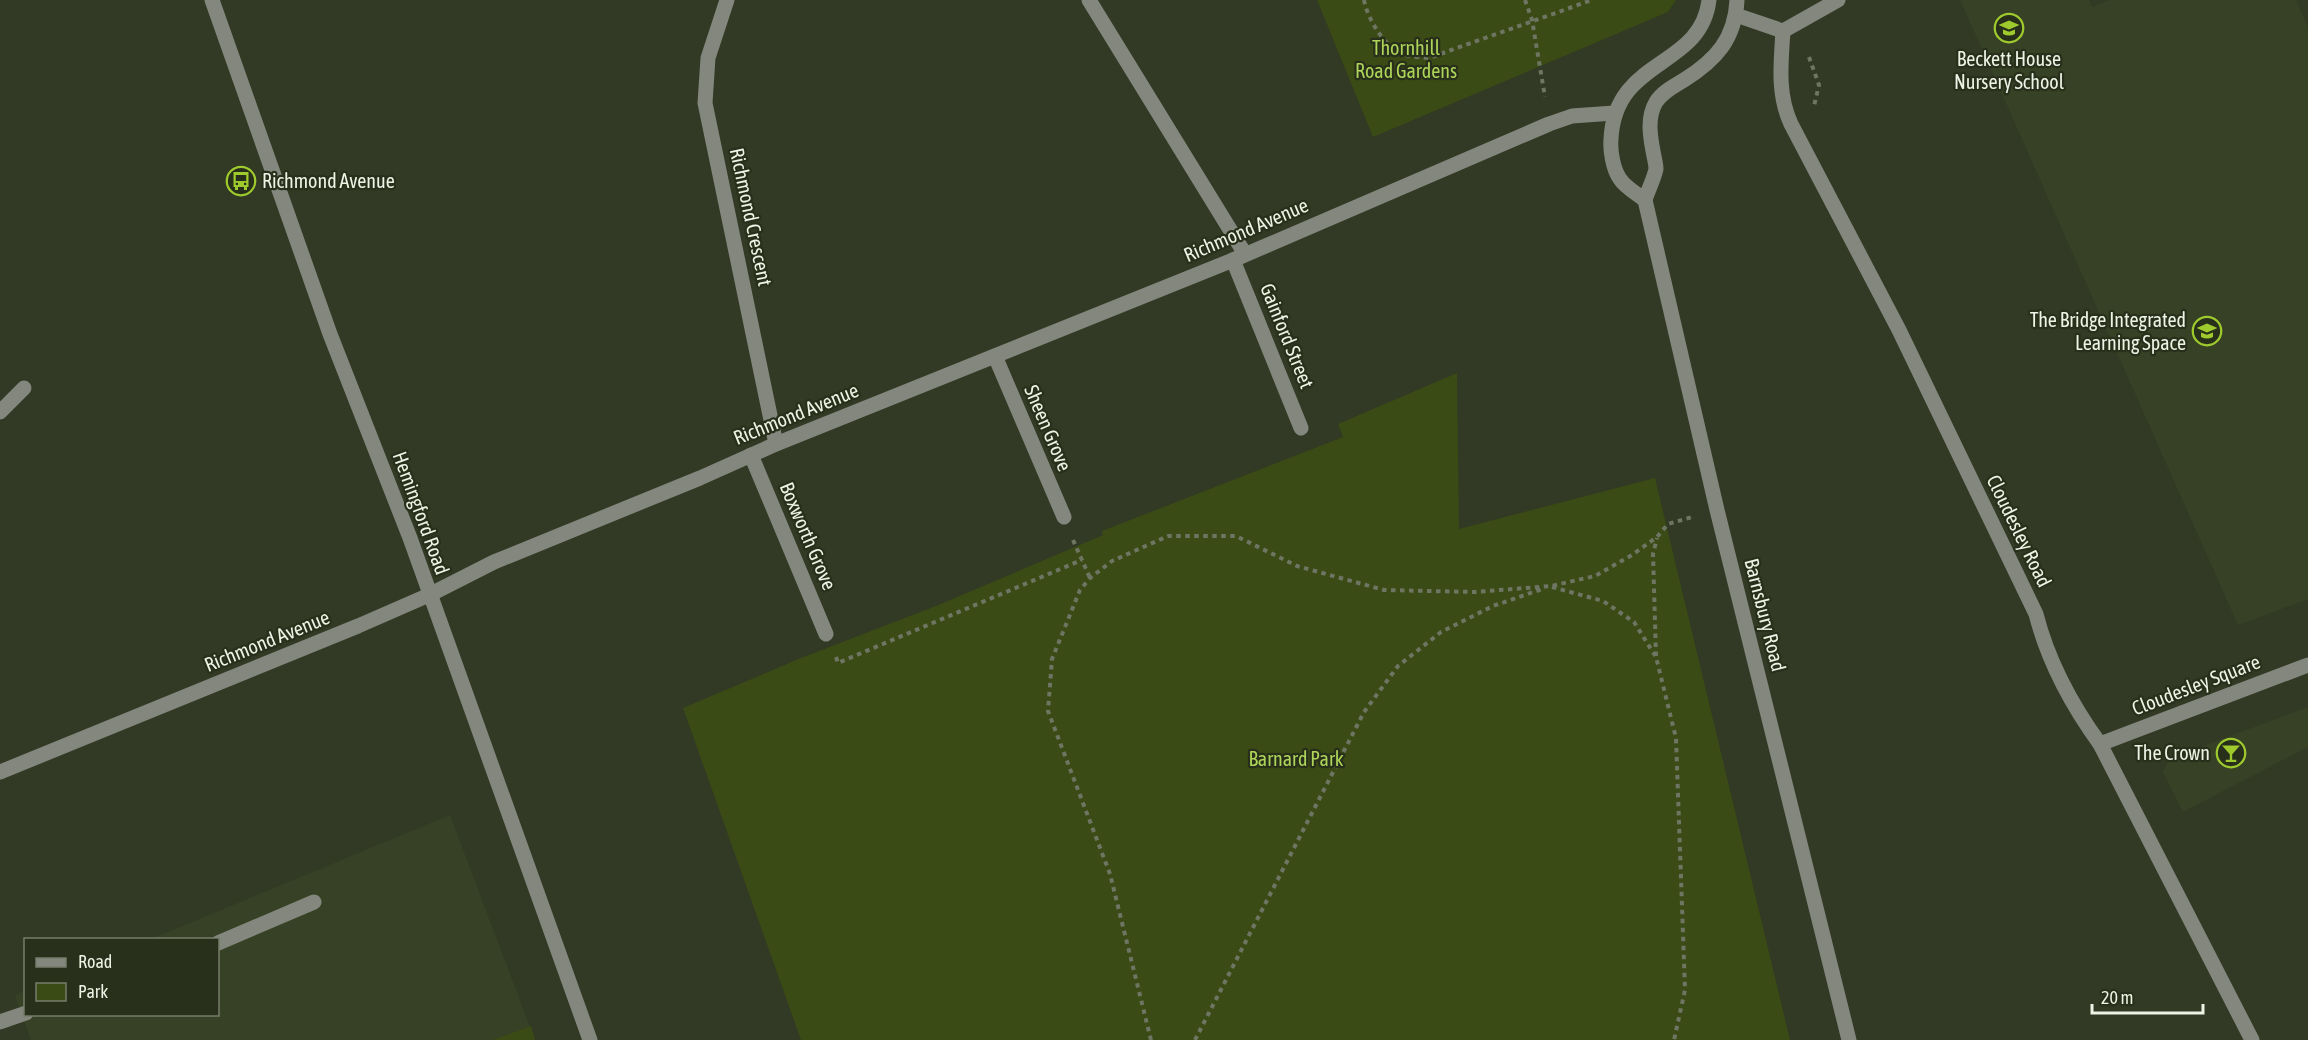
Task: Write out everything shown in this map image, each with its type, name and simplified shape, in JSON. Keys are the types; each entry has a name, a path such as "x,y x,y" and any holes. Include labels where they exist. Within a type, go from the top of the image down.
{"street":[{"name":"Hemingford Road","path":"212,0 330,334 410,538 590,1040"},
{"name":"Richmond Crescent","path":"727,0 708,58 705,103 776,444"},
{"path":"1089,0 1239,257"},
{"path":"1709,0 1702,28 1680,51 1635,81 1614,112 1611,143 1613,162 1620,180 1645,200 1656,168 1650,135 1650,121 1656,102 1668,89 1704,68 1715,57 1727,41 1737,7 1783,31 1838,0"},
{"name":"Cloudesley Road","path":"1783,31 1780,86 1785,113 1904,340 2036,614 2043,643 2077,712 2100,744 2252,1040"},
{"name":"Richmond Avenue","path":"0,772 358,626 429,595 494,562 700,478 776,444 1239,257 1549,124 1572,116 1614,112"},
{"name":"Barnsbury Road","path":"1645,200 1717,510 1849,1040"},
{"name":"Gainford Street","path":"1239,257 1301,428"},
{"name":"Sheen Grove","path":"994,356 1064,517"},
{"path":"0,412 24,388"},
{"name":"Boxworth Grove","path":"751,455 826,634"},
{"name":"Cloudesley Square","path":"2100,744 2308,665"},
{"path":"219,943 314,902"},
{"path":"0,1022 24,1014"}],"path":[{"path":"1364,0 1366,13 1381,36 1403,55 1429,58 1592,0"},
{"path":"1525,0 1532,20 1549,124"},
{"path":"1195,1040 1364,712 1398,666 1441,632 1493,606 1551,586 1595,576 1632,555 1657,537 1668,524 1717,510"},
{"path":"1064,517 1090,578"},
{"path":"1150,1040 1110,874 1048,711 1052,659 1080,590 1090,578 1112,561 1168,536 1236,536 1297,566 1384,590 1475,592 1551,586 1603,601 1611,606 1634,622 1656,657"},
{"path":"1657,537 1653,554 1656,657 1676,738 1685,990 1674,1040"},
{"path":"826,634 838,663 1082,560"}],"shaded area":[{"name":"The Bridge Integrated Learning Space","path":"1960,0 2089,0 2093,7 2109,0 2296,0 2308,27 2308,599 2238,625"},
{"path":"2308,707 2308,747 2183,812 2163,772 2168,761"},
{"path":"450,815 535,1040 31,1040 15,996 24,992 24,1016 219,1016 219,938 153,938"}],"green space":[{"name":"Thornhill Road Gardens","path":"1317,0 1676,0 1668,12 1373,137"},
{"name":"Barnard Park","path":"1457,373 1459,529 1655,478 1790,1040 801,1040 683,708 801,658 936,606 1103,535 1102,531 1343,437 1338,424"},
{"path":"531,1026 535,1040 493,1040"}],"place":[{"name":"Beckett House Nursery School","path":"2009,28"},
{"name":"Richmond Avenue","path":"241,181"},
{"name":"The Bridge Integrated Learning Space","path":"2207,331"},
{"name":"The Crown","path":"2231,753"}]}
